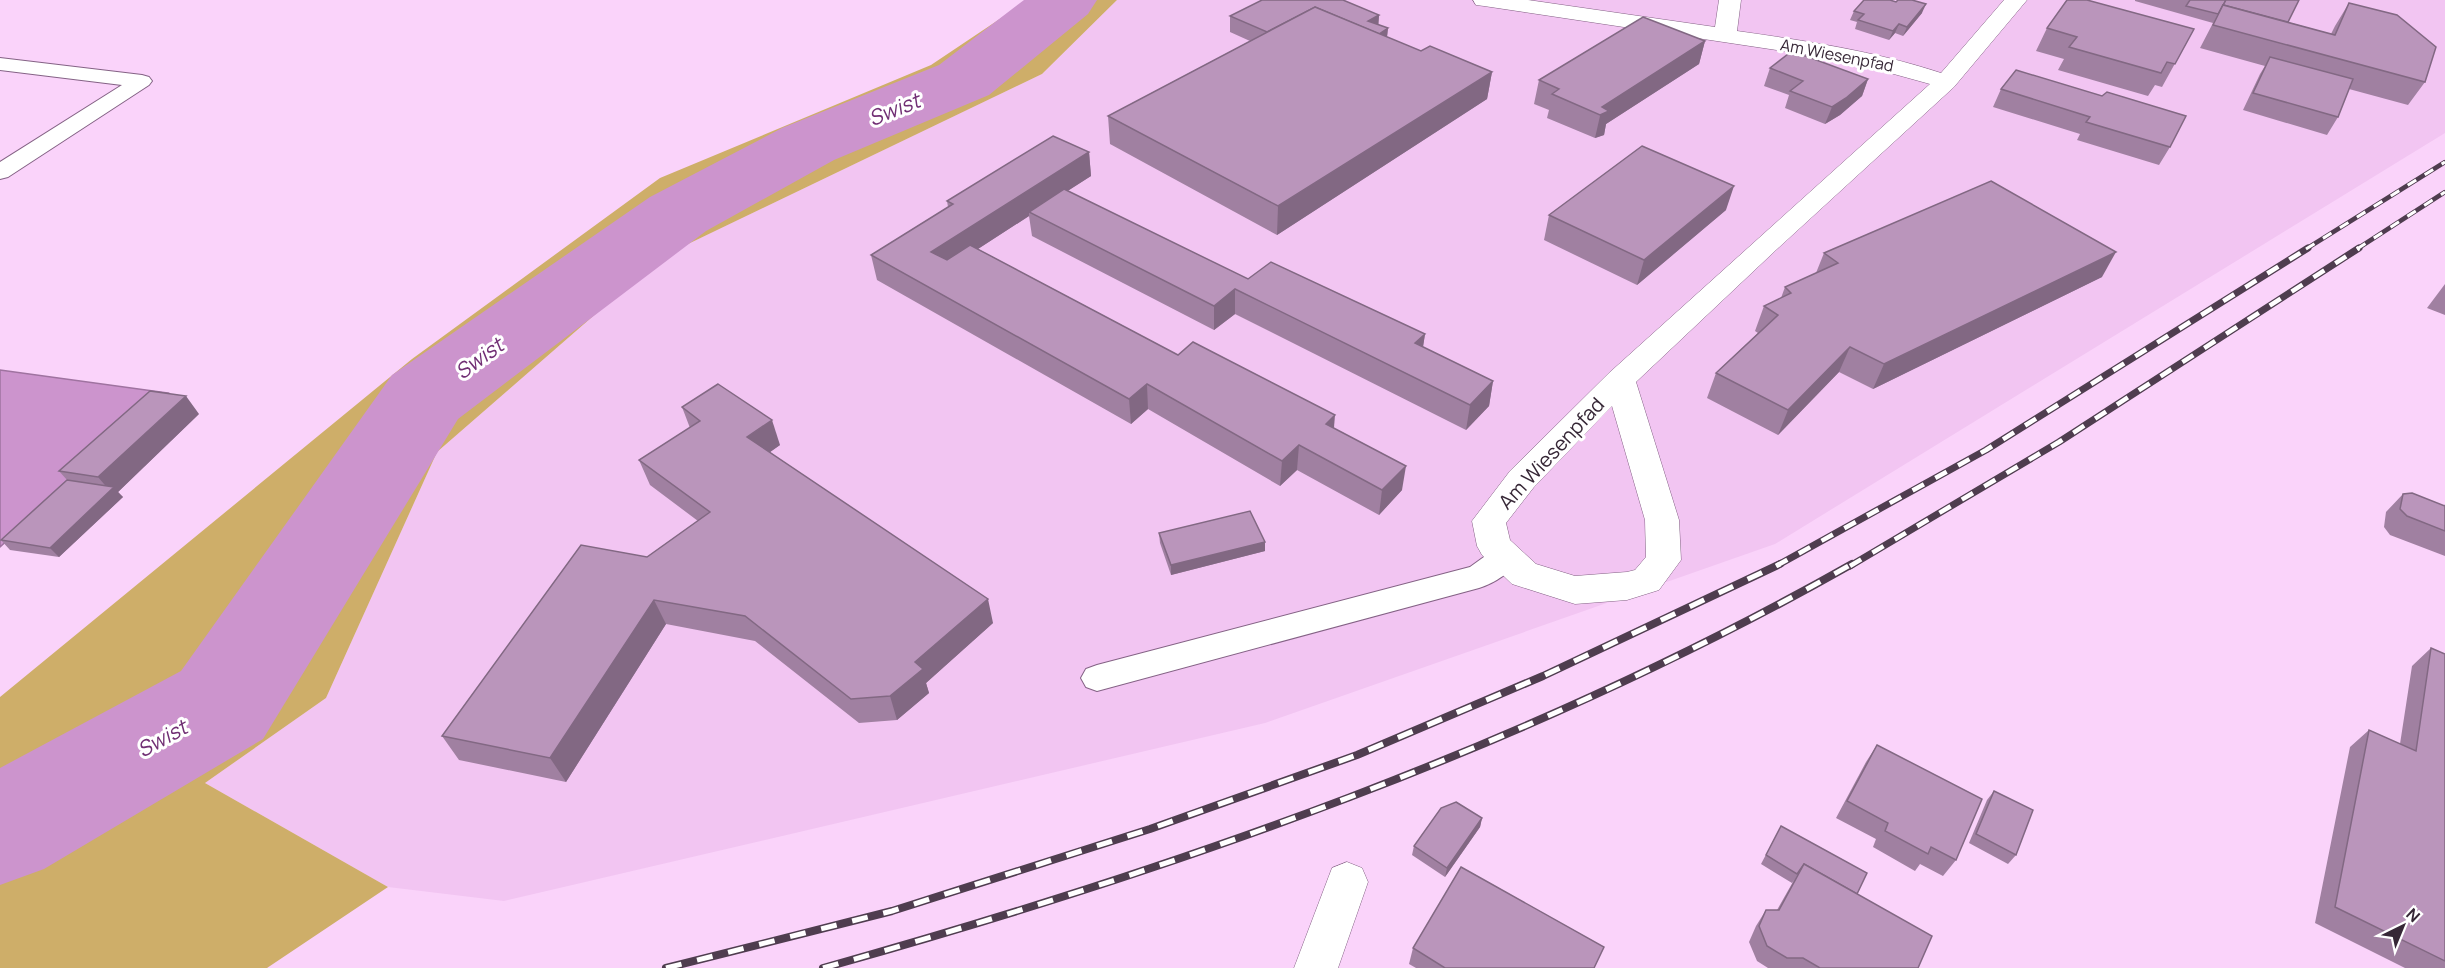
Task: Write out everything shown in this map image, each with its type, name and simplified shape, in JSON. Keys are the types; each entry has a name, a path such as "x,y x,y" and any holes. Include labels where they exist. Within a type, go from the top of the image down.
{"street":[{"name":"Am Wiesenpfad","path":"1484,0 1843,53 1897,66 1946,82"},
{"path":"1725,36 1730,0"},
{"name":"Am Wiesenpfad","path":"1620,380 1662,520 1664,560 1647,580 1627,586 1575,590 1524,574 1494,546 1489,521 1522,479 1620,380 1766,244 1946,82 2016,0"},
{"path":"1316,968 1347,882"}],"lane":[{"path":"0,64 142,81 0,172"},
{"path":"1097,678 1479,576 1506,557"}],"shaded area":[{"path":"1028,0 1117,0 1042,74 661,257 437,452 326,698 205,783 388,887 267,968 0,968 0,697 412,359 660,178 931,65"},
{"path":"1117,0 2445,0 2445,133 1775,544 1265,723 504,901 388,887 205,783 326,698 437,452 661,257 1042,74"},
{"path":"0,370 168,393 0,547"}],"building":[{"path":"1262,0 1343,0 1379,15 1368,21 1388,28 1379,34 1315,7 1267,32 1230,16"},
{"path":"1864,0 1896,2 1912,0 1926,4 1907,27 1899,24 1893,31 1858,20 1864,14 1854,11"},
{"path":"2067,0 2087,0 2194,29 2175,64 2167,62 2161,73 2069,47 2077,37 2047,28"},
{"path":"2190,0 2226,0 2218,14 2186,6"},
{"path":"2226,0 2299,0 2288,22 2223,5"},
{"path":"2349,3 2397,15 2436,47 2425,82 2213,25 2223,5 2335,35"},
{"path":"1315,7 1421,51 1430,46 1492,72 1278,206 1108,116"},
{"path":"1643,17 1705,41 1602,107 1609,111 1600,115 1552,94 1559,89 1539,80"},
{"path":"1792,51 1868,79 1832,107 1790,91 1803,81 1770,68"},
{"path":"2270,57 2353,79 2338,117 2253,93"},
{"path":"2016,70 2102,96 2107,92 2186,116 2170,147 2086,122 2090,117 2001,89"},
{"path":"1053,136 1089,152 931,252 947,260 970,245 1178,355 1193,342 1335,415 1326,424 1406,466 1382,490 1299,445 1282,461 1147,384 1129,399 871,255 953,204 947,201"},
{"path":"1642,146 1734,186 1644,260 1549,215"},
{"path":"1991,181 2116,252 1884,364 1850,347 1788,410 1716,373 1778,315 1764,306 1791,293 1785,287 1838,263 1824,253"},
{"path":"1064,189 1248,279 1271,262 1425,334 1415,343 1493,381 1470,405 1235,289 1214,306 1029,212"},
{"path":"718,384 772,420 747,437 988,599 915,662 923,669 890,696 851,699 745,616 654,600 550,758 442,736 581,545 647,557 710,512 639,460 700,421 682,407"},
{"path":"150,391 186,396 98,477 59,471"},
{"path":"67,480 114,487 50,548 1,540"},
{"path":"2412,493 2445,506 2445,531 2407,516 2400,509 2403,494"},
{"path":"1250,511 1265,542 1171,565 1159,533"},
{"path":"2431,648 2445,654 2445,961 2335,907 2369,730 2416,751"},
{"path":"1877,745 1982,799 1956,860 1931,847 1928,854 1885,831 1888,823 1847,801"},
{"path":"1994,791 2033,810 2016,855 1976,834"},
{"path":"1456,802 1482,818 1447,868 1414,846 1441,808"},
{"path":"1781,826 1867,873 1857,894 1804,864 1797,874 1766,855"},
{"path":"1804,864 1932,936 1918,968 1820,968 1803,958 1787,958 1767,946 1759,926 1766,910 1779,910"},
{"path":"1461,867 1604,947 1594,968 1445,968 1413,948"}],"waterway":[{"name":"Swist","path":"0,830 222,705 425,397 678,214 808,144 964,80 1065,0"}],"railway":[{"path":"2306,249 2445,162"},
{"path":"2357,249 2445,192"},
{"path":"1777,565 1986,450 2308,248"},
{"path":"1850,566 2059,442 2359,248"},
{"path":"823,968 1088,889 1220,845 1350,797 1479,746 1606,690 1730,630 1852,564"},
{"path":"666,968 892,911 1150,829 1357,755 1543,676 1777,565"}]}
